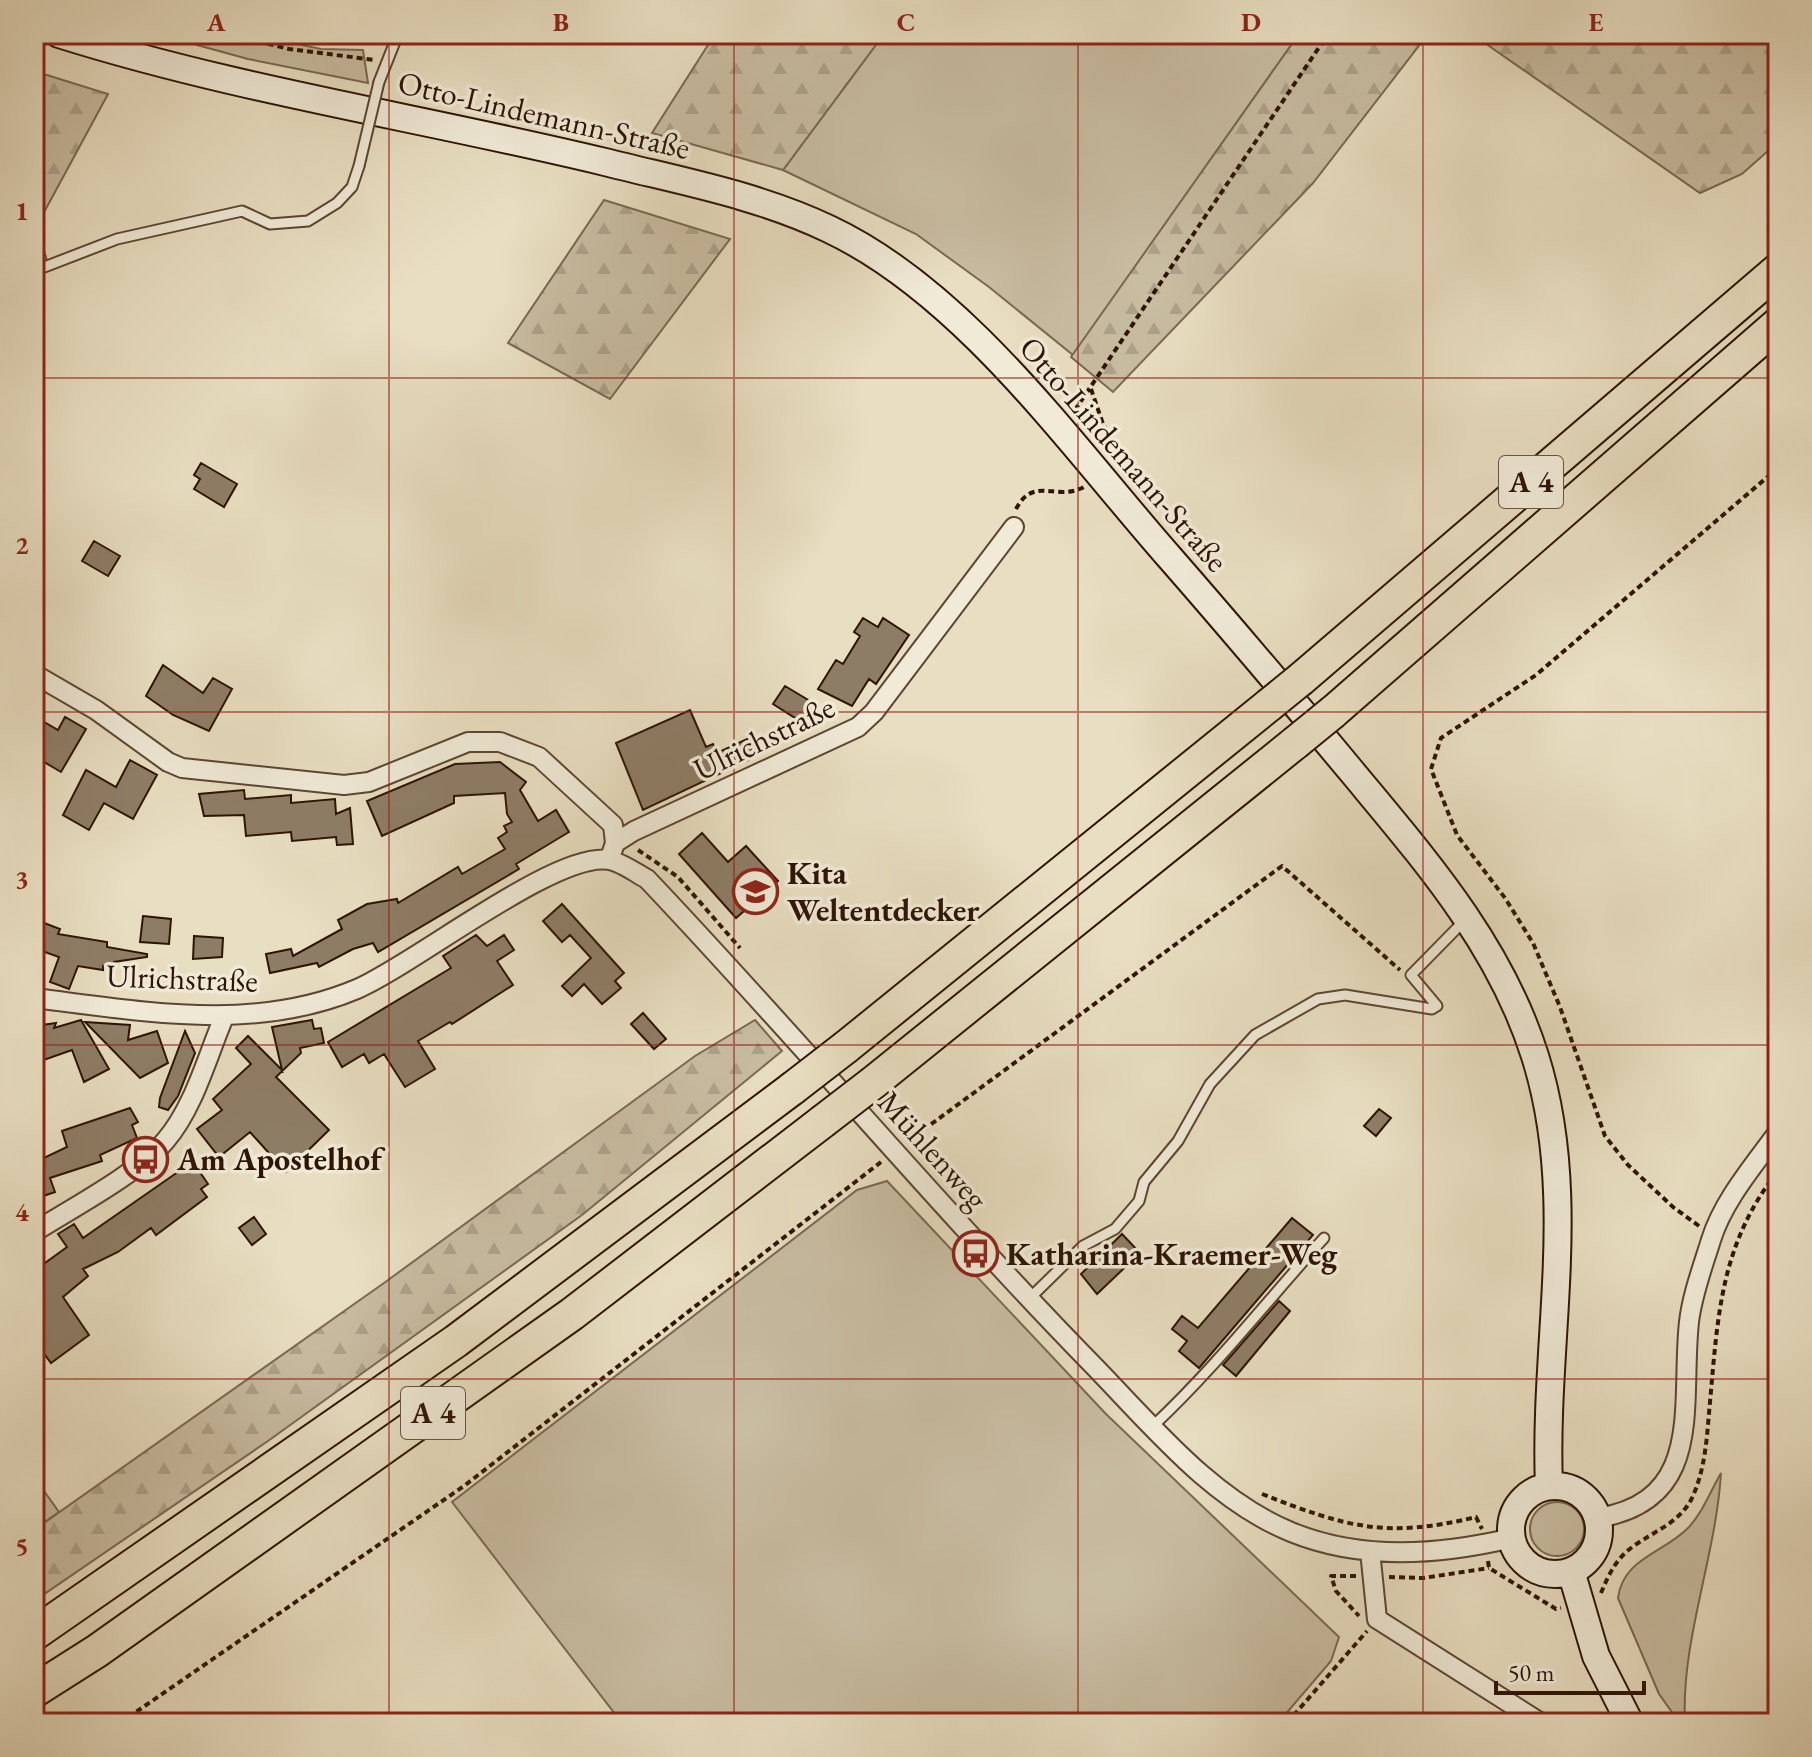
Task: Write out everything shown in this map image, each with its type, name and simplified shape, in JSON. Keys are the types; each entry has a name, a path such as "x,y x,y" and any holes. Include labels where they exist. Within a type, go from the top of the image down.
{"highway":[{"name":"A 4","path":"34,1634 456,1341 846,1047 1301,679 1778,270"},
{"name":"A 4","path":"34,1691 97,1651 572,1314 874,1082 1333,712 1778,324"}],"street":[{"name":"Otto-Lindemann-Straße","path":"59,34 153,64 543,147 749,197 831,229 911,278 1000,362 1260,660 1433,867 1496,963 1535,1057 1559,1179 1560,1240 1548,1377 1549,1486"},
{"name":"Ulrichstraße","path":"34,998 224,1017 316,1003 357,989 403,965 535,883 578,862 612,852 858,727 874,712 1014,527"},
{"path":"34,674 96,710 168,762 182,768 344,785 369,782 447,748 484,742 527,750 558,772 613,825 612,852"},
{"name":"Mühlenweg","path":"612,852 647,879 1029,1299 1192,1466 1244,1507 1291,1532 1391,1554 1512,1538"},
{"path":"34,1232 146,1159 166,1141 182,1117 224,1017"},
{"path":"1598,1518 1627,1513 1659,1493 1682,1449 1689,1319 1712,1235 1736,1192 1778,1132"},
{"path":"1549,1486 1562,1486 1585,1497 1598,1518 1598,1544 1592,1556 1571,1571 1546,1573 1534,1569 1516,1550 1512,1538 1516,1510 1524,1499 1549,1486"},
{"path":"1370,1551 1377,1619 1541,1723"},
{"path":"1571,1571 1596,1656 1630,1723"}],"lane":[{"path":"34,271 117,239 242,211 270,224 308,221 337,203 352,187 384,63 398,34"},
{"path":"1029,1299 1083,1246 1115,1229 1139,1201 1144,1182 1178,1141 1210,1084 1255,1035 1318,999 1345,995 1425,1009 1437,1006 1411,975 1468,917"},
{"path":"1153,1426 1219,1362 1324,1238"}],"path":[{"path":"229,34 289,49 366,57 384,63"},
{"path":"1014,527 1016,509 1033,491 1069,494 1099,477 1116,454 1117,446 1099,416 1091,389 1327,35"},
{"path":"1712,1235 1673,1207 1628,1165 1605,1136 1560,1007 1533,943 1505,898 1457,835 1431,769 1441,738 1536,675 1778,468"},
{"path":"120,1723 200,1672 464,1486 894,1152 1282,866 1396,968 1411,975"},
{"path":"1604,1607 1600,1595 1618,1560 1675,1521 1691,1499 1705,1454 1721,1286 1735,1240 1757,1197 1778,1171"},
{"path":"1287,1723 1377,1619"}],"green space":[{"path":"157,34 249,34 321,49 363,50 368,83 248,59"},
{"path":"715,34 884,34 783,170 652,133"},
{"path":"884,34 1299,34 1073,355 989,287 916,234 783,170"},
{"path":"1299,34 1428,34 1313,183 1113,392 1071,357"},
{"path":"1472,34 1778,34 1778,142 1742,174 1700,193"},
{"path":"34,71 108,94 36,227 47,260 34,265"},
{"path":"604,200 730,239 610,399 508,343"},
{"path":"755,1020 782,1051 582,1215 268,1441 34,1601 34,1530 384,1283 695,1056"},
{"path":"887,1181 1106,1414 1339,1637 1331,1661 1278,1723 622,1723 452,1502 857,1190"},
{"path":"1721,1473 1713,1536 1688,1660 1685,1720 1679,1722 1659,1694 1618,1598 1621,1585 1636,1565 1678,1537 1693,1522"},
{"path":"34,1477 59,1512 34,1530"},
{"path":"1557,1502 1576,1510 1584,1529 1576,1548 1557,1556 1538,1548 1530,1529 1538,1510"}],"building":[{"path":"201,463 237,484 224,507 194,489 200,479 194,475"},
{"path":"94,541 120,556 108,576 82,561"},
{"path":"863,618 878,627 883,618 909,635 876,684 869,679 852,706 818,689 836,660 843,664 860,636 854,632"},
{"path":"163,665 203,693 213,678 232,689 209,731 173,715 146,696"},
{"path":"785,686 815,704 803,723 773,704"},
{"path":"690,710 706,747 713,744 717,753 747,739 755,757 643,810 616,743"},
{"path":"34,716 58,730 65,717 86,729 61,772 34,756"},
{"path":"130,760 157,775 133,819 104,803 89,830 63,815 86,770 116,787"},
{"path":"500,762 526,782 520,790 538,821 556,810 569,832 516,864 519,869 378,952 373,943 353,949 319,967 317,963 270,973 266,954 291,949 293,956 342,929 338,920 367,904 397,899 398,903 458,867 462,874 505,849 498,838 507,832 504,826 512,822 507,814 505,793 454,796 454,803 382,836 367,801 455,764"},
{"path":"244,790 245,799 291,795 291,803 335,799 336,814 350,808 353,844 337,845 336,837 292,841 291,832 246,836 244,815 204,816 199,794"},
{"path":"702,833 728,862 746,846 778,881 736,918 679,854"},
{"path":"562,904 624,973 615,981 621,988 602,1004 584,984 572,996 562,986 591,958 570,935 562,942 543,921"},
{"path":"143,916 171,919 169,944 140,942"},
{"path":"34,919 60,929 58,934 107,942 107,947 147,954 147,957 114,962 113,968 103,966 103,970 78,966 69,989 50,982 59,957 34,948"},
{"path":"476,935 487,946 504,935 514,950 497,961 513,985 452,1024 450,1022 418,1041 435,1069 405,1087 384,1054 369,1063 364,1054 342,1067 328,1042 451,968 443,956"},
{"path":"194,936 223,938 222,957 193,959"},
{"path":"643,1013 666,1039 654,1049 631,1024"},
{"path":"81,1020 109,1069 84,1082 72,1050 38,1062 34,1049 34,1026 56,1023 54,1028"},
{"path":"312,1020 314,1029 321,1028 324,1043 300,1048 301,1053 276,1077 329,1130 286,1172 250,1132 219,1157 197,1129 222,1110 213,1099 251,1064 236,1048 248,1036 282,1070 272,1027"},
{"path":"85,1022 130,1025 128,1040 157,1031 168,1063 140,1078"},
{"path":"185,1031 195,1053 178,1096 168,1110 159,1107 160,1098"},
{"path":"130,1108 138,1122 132,1125 137,1138 100,1155 102,1161 50,1178 55,1192 34,1199 34,1138 44,1158 67,1147 62,1131"},
{"path":"1379,1109 1391,1118 1376,1136 1364,1126"},
{"path":"185,1167 190,1173 197,1168 208,1184 201,1189 207,1197 156,1235 151,1228 118,1252 83,1269 88,1276 63,1297 89,1335 51,1363 34,1340 34,1271 67,1247 58,1234 74,1224 83,1238"},
{"path":"254,1217 266,1234 252,1245 239,1228"},
{"path":"1292,1218 1313,1235 1199,1368 1179,1351 1187,1341 1172,1329 1182,1316 1198,1328"},
{"path":"1122,1234 1140,1253 1097,1294 1081,1274"},
{"path":"1279,1301 1290,1311 1236,1376 1223,1365"}],"place":[{"name":"Kita Weltentdecker","path":"756,891"},
{"name":"Am Apostelhof","path":"146,1159"},
{"name":"Katharina-Kraemer-Weg","path":"975,1254"}]}
